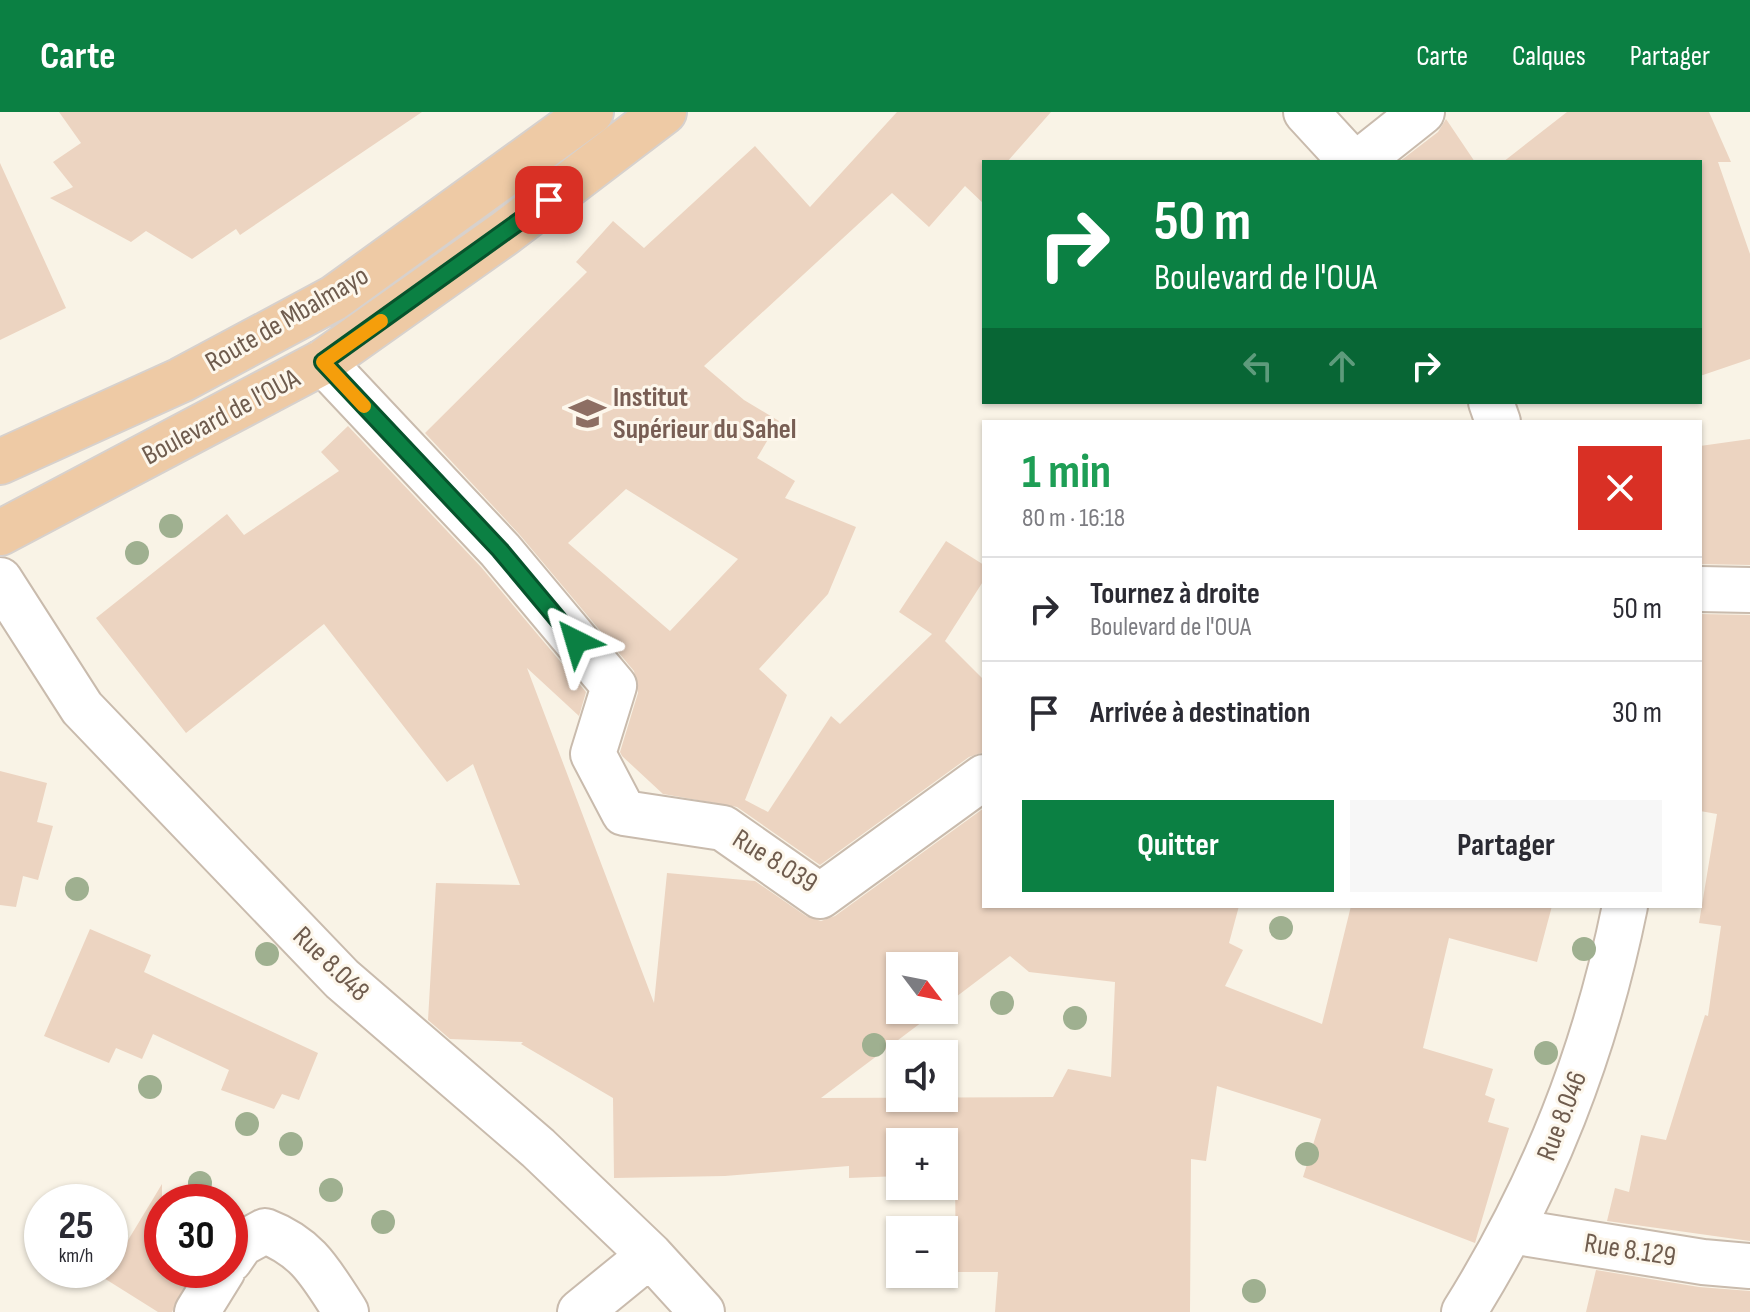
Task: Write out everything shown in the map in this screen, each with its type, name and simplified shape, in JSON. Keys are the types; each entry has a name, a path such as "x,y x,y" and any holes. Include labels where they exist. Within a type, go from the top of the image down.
{"highway":[{"name":"Route de Mbalmayo","path":"0,462 181,380 334,298 591,112"},
{"name":"Boulevard de l'OUA","path":"0,533 323,362 505,233 664,112"}],"street":[{"path":"1306,112 1350,160"},
{"path":"1362,160 1422,112"},
{"name":"Rue 8.039","path":"323,362 500,550 614,686 593,754 624,813 723,828 820,896 982,778"},
{"name":"Rue 8.048","path":"0,580 82,708 320,956 538,1148 650,1255 702,1312"},
{"path":"1702,589 1750,590"},
{"name":"Rue 8.046","path":"1464,1312 1511,1231 1560,1131 1612,970 1625,908"},
{"path":"248,1240 265,1231 293,1242 315,1264 346,1312"},
{"name":"Rue 8.129","path":"1511,1231 1703,1262 1750,1266"},
{"path":"580,1312 650,1255"},
{"path":"197,1312 212,1288"}],"building":[{"path":"59,112 422,112 240,235 236,229 192,259 146,231 131,242 50,198 73,187 53,162 81,143"},
{"path":"897,112 1051,112 1009,160 982,160 982,202 965,186 929,227 892,193 704,366 744,400 779,421 757,458 795,481 785,498 856,527 828,594 759,669 787,695 745,800 768,812 831,716 840,724 932,634 899,612 946,541 982,564 982,583 945,641 982,678 982,753 969,757 820,865 737,807 663,794 622,756 620,752 638,693 634,671 519,534 425,433 587,272 576,262 613,221 644,248 755,146 810,207","holes":["626,489 738,559 670,631 568,543"]},
{"path":"1567,112 1709,112 1731,162 1718,162 1750,254 1750,359 1702,375 1702,160 1506,160"},
{"path":"1446,119 1474,160 1402,160 1438,132"},
{"path":"0,163 66,308 0,340"},
{"path":"348,426 481,567 586,692 579,716 527,668 654,1003 667,873 755,881 806,916 821,921 835,916 982,809 982,908 1238,908 1229,943 1243,950 1225,986 1322,1024 1351,908 1551,908 1537,962 1449,938 1423,1048 1493,1069 1485,1095 1495,1099 1488,1122 1509,1128 1475,1243 1303,1177 1321,1119 1217,1086 1206,1161 1191,1159 1190,1312 995,1312 998,1272 958,1272 955,1200 958,1200 958,1128 886,1128 886,1177 849,1178 849,1166 725,1176 614,1178 613,1098 521,1044 523,1042 450,1039 428,1020 436,883 520,885 473,764 447,782 324,624 186,733 96,618 227,514 244,535 339,471 321,452","holes":["886,952 958,952 958,995 1010,956 1029,972 1115,982 1111,1077 1068,1069 1053,1097 958,1097 958,1112 886,1112 886,1098 821,1098 886,1049 886,1040 898,1040 919,1024 886,1024"]},
{"path":"1750,439 1750,565 1702,564 1702,446"},
{"path":"1702,614 1750,615 1750,1241 1607,1221 1615,1188 1629,1192 1641,1135 1666,1140 1705,1015 1708,1016 1721,926 1699,923 1717,814 1702,811"},
{"path":"0,771 47,783 37,822 53,826 38,880 23,876 16,907 0,905"},
{"path":"90,929 151,955 144,972 318,1053 299,1100 282,1094 274,1109 221,1090 229,1070 153,1034 142,1059 116,1048 109,1063 44,1036"},
{"path":"144,1214 144,1288 185,1288 172,1312 158,1312 120,1288 128,1288 128,1240"},
{"path":"1596,1270 1699,1287 1750,1291 1750,1312 1586,1312"}],"slow traffic":[{"path":"364,406 323,362 381,321"}],"place":[{"name":"Institut Supérieur du Sahel","path":"587,413"}],"route":[{"path":"549,200 323,362 500,550 576,641"}]}
